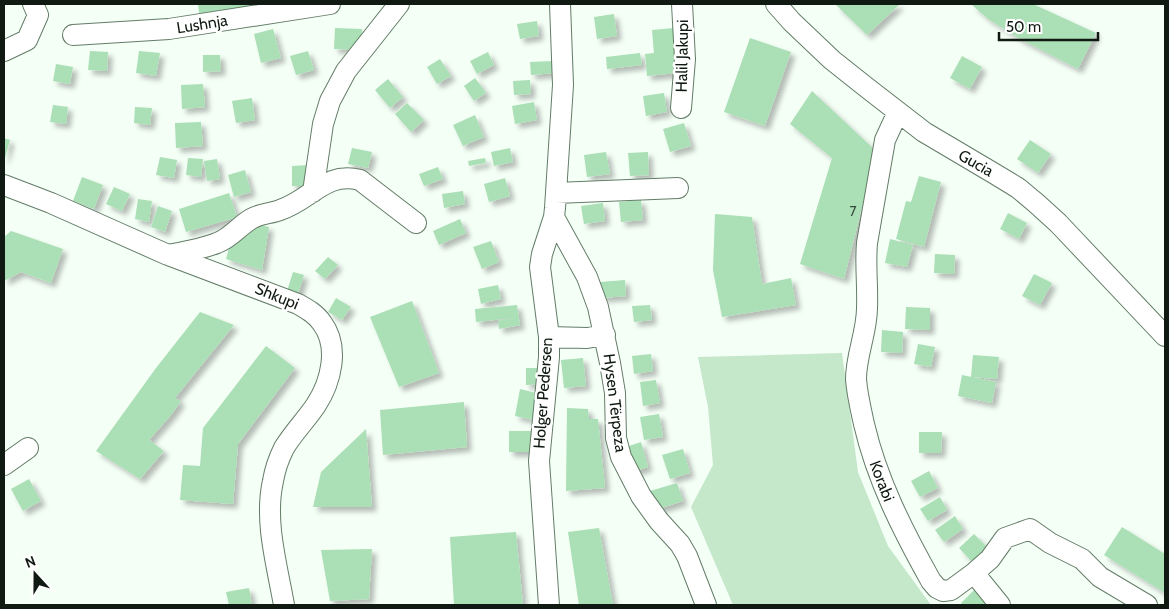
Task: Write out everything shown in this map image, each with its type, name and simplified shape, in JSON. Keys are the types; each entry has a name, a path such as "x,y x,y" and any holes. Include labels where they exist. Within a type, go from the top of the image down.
{"street":[{"path":"4,51 27,40 38,15 33,4"},
{"name":"Lushnja","path":"73,34 169,29 330,4"},
{"path":"313,192 323,124 330,101 346,71 398,4"},
{"name":"Holger Pedersen","path":"549,605 539,461 548,372 549,337 540,267 542,254 554,217 556,194 563,85 560,4"},
{"name":"Halil Jakupi","path":"681,108 685,59 682,4"},
{"name":"Gucia","path":"776,4 832,60 924,132 1010,184 1036,203 1058,223 1165,336"},
{"name":"Korabi","path":"898,112 885,140 867,243 866,324 857,363 858,395 868,443 884,488 900,523 931,581 936,588 944,591 952,590 974,573 990,559 1005,538 1030,529 1050,543 1082,559 1100,578 1147,605"},
{"path":"168,255 217,243 233,235 250,219 260,214 280,211 303,199 326,182 338,178 360,180 416,223"},
{"name":"Shkupi","path":"4,185 51,203 168,255 298,304 312,312 323,324 329,337 332,351 331,369 325,387 316,404 284,448 276,466 272,482 270,502 271,527 284,605"},
{"path":"556,194 678,188"},
{"name":"Hysen Tërpeza","path":"554,217 587,277 598,307 605,335 614,393 616,438 621,458 641,496 658,521 680,544 687,556 706,605"},
{"path":"549,337 587,338 605,335"},
{"path":"4,465 28,448"},
{"path":"974,573 1000,605"}],"green space":[{"path":"842,353 858,472 888,546 931,605 733,605 691,507 713,465 708,407 698,357"}],"building":[{"path":"198,4 271,4 200,20"},
{"path":"835,4 900,4 867,35"},
{"path":"971,4 1033,4 1096,33 1078,69 1022,40 988,19"},
{"path":"614,14 617,36 597,39 594,17"},
{"path":"537,21 539,36 520,39 517,24"},
{"path":"335,28 362,29 360,50 334,49"},
{"path":"674,28 676,73 647,76 645,54 654,53 652,30"},
{"path":"273,29 281,58 261,63 254,34"},
{"path":"750,38 791,52 765,126 724,112"},
{"path":"90,51 108,52 107,71 88,70"},
{"path":"139,51 160,53 156,76 136,73"},
{"path":"308,51 314,70 296,75 290,56"},
{"path":"488,52 494,65 477,74 470,61"},
{"path":"640,53 642,65 607,69 606,57"},
{"path":"203,55 220,55 221,71 203,72"},
{"path":"962,56 982,67 970,89 950,78"},
{"path":"440,59 451,76 437,84 427,67"},
{"path":"553,61 554,73 531,75 530,62"},
{"path":"56,64 73,67 70,84 53,81"},
{"path":"475,78 486,93 474,101 464,86"},
{"path":"388,79 403,97 390,108 375,90"},
{"path":"530,80 531,94 514,95 513,81"},
{"path":"203,84 205,107 182,109 181,85"},
{"path":"812,91 876,151 844,279 800,264 832,158 790,124"},
{"path":"664,93 667,112 646,116 643,96"},
{"path":"252,98 255,120 236,123 232,101"},
{"path":"534,102 537,120 515,124 512,106"},
{"path":"407,103 424,120 411,132 395,114"},
{"path":"53,105 68,107 66,124 50,122"},
{"path":"135,107 152,108 150,125 134,123"},
{"path":"475,115 484,137 463,146 453,125"},
{"path":"201,122 203,146 176,148 175,123"},
{"path":"684,123 691,146 670,152 663,129"},
{"path":"4,138 10,140 4,162"},
{"path":"1030,140 1051,154 1038,173 1017,159"},
{"path":"352,148 372,152 368,168 348,164"},
{"path":"510,148 513,162 494,166 491,152"},
{"path":"606,152 610,174 587,177 584,155"},
{"path":"648,152 649,175 630,176 628,153"},
{"path":"160,157 177,160 174,178 156,175"},
{"path":"188,158 203,159 201,177 186,175"},
{"path":"485,158 486,163 469,166 468,161"},
{"path":"217,159 220,179 207,181 204,161"},
{"path":"309,165 309,186 292,186 292,166"},
{"path":"438,167 443,179 424,186 419,174"},
{"path":"245,170 251,192 234,197 228,175"},
{"path":"919,176 941,182 924,247 896,239 906,201 911,202"},
{"path":"82,177 103,185 94,209 73,201"},
{"path":"505,178 510,196 489,202 484,184"},
{"path":"114,187 130,194 122,211 106,204"},
{"path":"463,191 465,204 444,208 442,194"},
{"path":"229,193 237,217 186,232 179,209"},
{"path":"138,199 152,201 149,222 135,219"},
{"path":"641,200 643,220 621,222 619,202"},
{"path":"603,203 605,221 584,224 581,206"},
{"path":"158,206 172,211 165,232 151,227"},
{"path":"1008,213 1027,223 1019,239 1000,229"},
{"path":"715,214 752,217 762,284 791,278 796,305 722,317 713,270"},
{"path":"460,219 466,233 439,245 433,231"},
{"path":"253,223 269,227 262,270 226,259 229,248"},
{"path":"11,231 63,249 51,283 21,272 4,281 4,237"},
{"path":"890,239 913,245 907,267 885,263"},
{"path":"491,241 499,262 482,269 473,247"},
{"path":"935,254 955,255 954,274 934,273"},
{"path":"328,257 338,265 325,279 315,271"},
{"path":"293,272 304,275 298,294 287,291"},
{"path":"1034,274 1052,283 1040,305 1022,296"},
{"path":"625,280 626,296 601,298 600,282"},
{"path":"498,285 501,299 481,304 478,289"},
{"path":"336,298 351,307 342,320 328,312"},
{"path":"412,301 439,373 399,387 370,317"},
{"path":"517,305 520,325 499,329 498,321 513,318 476,322 475,309"},
{"path":"650,305 652,320 634,322 632,306"},
{"path":"906,307 930,308 930,330 905,329"},
{"path":"200,312 234,325 175,398 181,401 149,440 164,451 140,479 96,451 156,368"},
{"path":"882,330 903,332 902,353 881,352"},
{"path":"918,344 935,347 931,367 914,364"},
{"path":"266,346 295,368 238,444 233,504 180,500 183,465 200,466 203,428"},
{"path":"651,354 653,371 634,374 632,356"},
{"path":"973,355 999,357 997,379 971,377"},
{"path":"583,358 586,386 564,388 561,360"},
{"path":"526,368 544,368 544,384 526,385"},
{"path":"962,375 996,382 992,403 958,396"},
{"path":"656,380 660,403 643,406 640,382"},
{"path":"520,389 540,394 534,420 515,416"},
{"path":"464,402 467,447 383,455 380,410"},
{"path":"567,408 588,409 589,419 598,419 605,488 566,491"},
{"path":"659,414 663,437 644,440 640,417"},
{"path":"366,429 372,507 313,507 321,472"},
{"path":"509,431 532,431 532,452 509,452"},
{"path":"919,432 942,432 941,453 919,453"},
{"path":"641,442 648,467 633,472 626,447"},
{"path":"683,449 690,473 670,479 662,455"},
{"path":"929,471 938,488 920,497 911,481"},
{"path":"29,479 41,501 23,511 11,489"},
{"path":"677,483 683,501 655,510 650,491"},
{"path":"940,497 947,510 928,521 920,509"},
{"path":"955,516 963,529 944,542 935,530"},
{"path":"1122,527 1165,554 1165,593 1104,555"},
{"path":"599,528 613,605 579,605 568,532"},
{"path":"516,532 523,605 454,605 450,537"},
{"path":"974,534 989,549 974,564 959,548"},
{"path":"372,549 369,599 330,601 321,550"},
{"path":"249,588 252,605 229,605 226,592"},
{"path":"975,589 991,605 963,605 961,603"}]}
